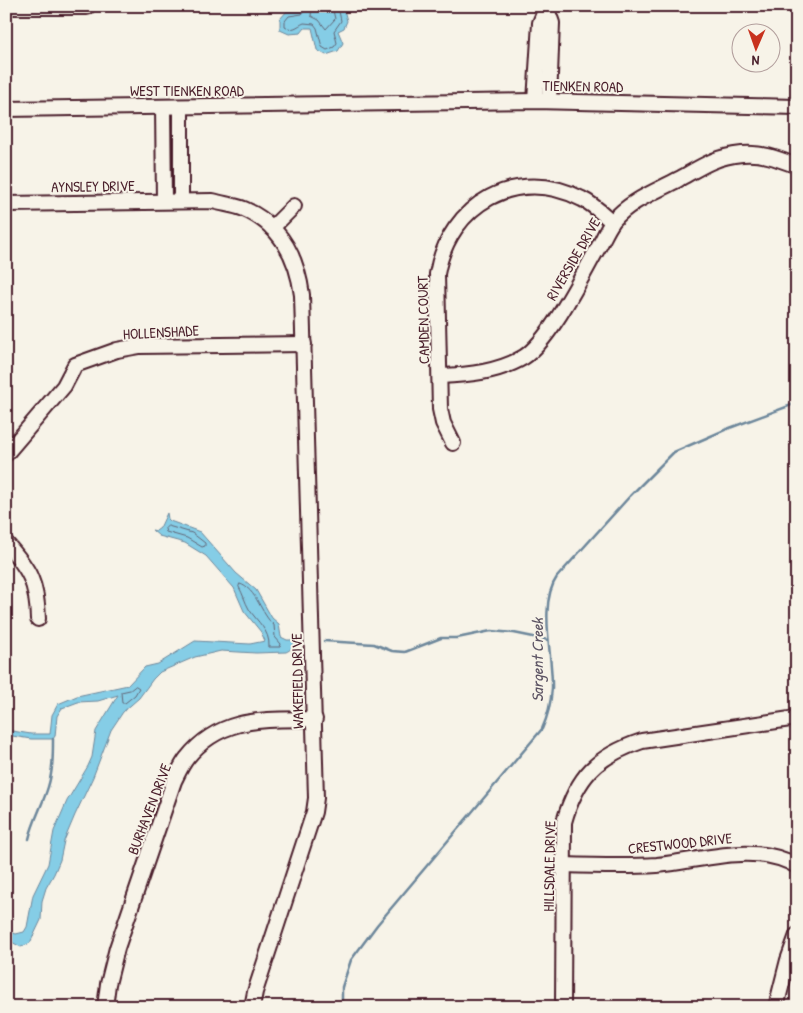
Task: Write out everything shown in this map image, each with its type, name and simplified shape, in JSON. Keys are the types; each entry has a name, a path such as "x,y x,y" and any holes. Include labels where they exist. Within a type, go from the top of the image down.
{"street":[{"path":"6,7 87,7"},
{"path":"535,101 540,23 543,7"},
{"path":"543,7 552,23 549,101"},
{"name":"TIENKEN ROAD","path":"369,104 549,101 797,107"},
{"name":"WEST TIENKEN ROAD","path":"6,108 369,104"},
{"path":"163,106 164,201"},
{"path":"180,107 181,201"},
{"name":"RIVERSIDE DRIVE","path":"440,376 490,371 510,364 536,346 560,314 612,222 627,208 642,199 713,161 742,154 762,154 797,166"},
{"name":"CAMDEN COURT","path":"453,443 441,416 437,274 444,244 466,214 480,203 498,193 520,187 564,192 582,199 612,222"},
{"name":"AYNSLEY DRIVE","path":"6,204 213,201 243,209 272,228"},
{"path":"272,228 294,206"},
{"name":"WAKEFIELD DRIVE","path":"252,1007 255,992 314,812 316,798 302,295 299,275 293,256 272,228"},
{"name":"HOLLENSHADE","path":"6,454 64,386 75,364 117,350 139,346 304,344"},
{"path":"6,543 30,574 37,596 38,619"},
{"name":"HILLSDALE DRIVE","path":"563,1007 564,822 568,805 584,776 610,754 625,746 642,741 797,718"},
{"name":"BURHAVEN DRIVE","path":"105,1007 108,984 117,948 174,781 187,758 201,743 219,731 240,723 315,719"},
{"name":"CRESTWOOD DRIVE","path":"564,865 656,865 745,853 770,856 797,866"},
{"path":"776,1007 788,960 797,935"}],"water":[{"path":"301,6 343,6 347,21 344,28 338,31 343,43 338,51 326,55 317,50 312,28 305,28 301,33 289,34 280,30 280,19 287,11 299,10"},
{"path":"167,513 170,521 200,532 236,573 256,590 272,618 279,624 281,637 287,640 295,640 294,644 286,652 221,651 195,657 160,672 139,698 123,712 111,730 93,777 64,841 60,860 46,888 42,901 41,920 30,943 21,947 6,939 6,930 16,934 24,932 27,927 33,895 48,864 54,831 67,801 92,757 96,731 118,695 98,701 78,702 62,708 57,716 53,739 31,739 6,735 6,730 31,734 50,734 52,715 58,704 77,696 128,685 145,667 158,664 195,641 250,644 265,641 261,632 244,611 234,588 206,556 185,543 159,536 152,530 156,531 160,528"}],"waterway":[{"name":"Sargent Creek","path":"342,1007 342,987 351,960 377,925 542,729 549,709 552,688 547,616 548,601 551,588 557,577 630,496 674,452 727,429 797,403"},
{"path":"324,641 374,644 392,651 405,652 441,638 457,638 491,631 514,633 548,640"},
{"path":"29,839 50,781 53,739"}]}
